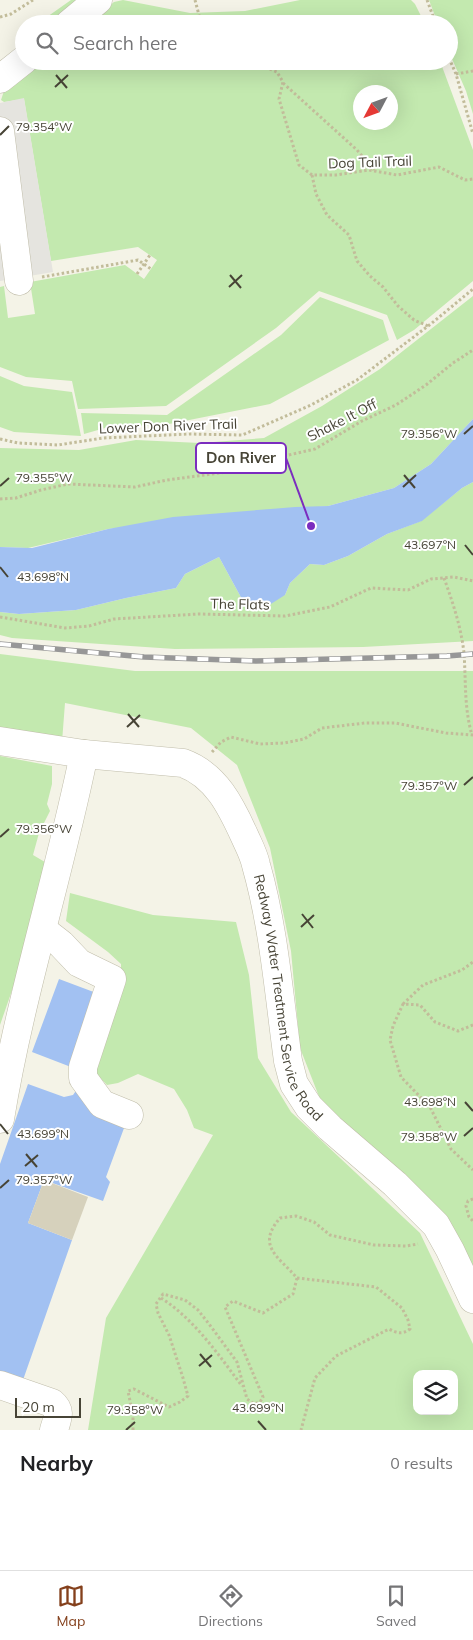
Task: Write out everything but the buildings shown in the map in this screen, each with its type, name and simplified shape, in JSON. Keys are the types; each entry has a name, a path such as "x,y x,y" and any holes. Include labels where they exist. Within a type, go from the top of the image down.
{"lane":[{"path":"80,15 98,0"},
{"path":"0,79 15,67"},
{"path":"0,131 19,281"},
{"name":"Redway Water Treatment Service Road","path":"0,741 84,754 183,763 196,768 215,784 234,813 256,863 268,914 288,1061 294,1084 309,1107 330,1128 394,1184 436,1225 473,1300"},
{"path":"0,1119 10,1060 43,930 84,754"},
{"path":"43,930 62,944 79,963 112,979 83,1067 83,1078 102,1104 129,1115"},
{"path":"0,1385 52,1403 58,1408 59,1414 54,1430"}],"path":[{"path":"0,16 11,14 33,0"},
{"path":"195,0 199,15"},
{"path":"427,0 433,15"},
{"path":"272,70 277,72 283,82 357,150 375,171"},
{"path":"454,70 473,134"},
{"path":"456,74 473,71"},
{"name":"Dog Tail Trail","path":"283,82 280,99 299,165 312,175 336,175 369,170 397,175 439,167 465,180 473,179"},
{"path":"312,175 316,194 327,215 349,235 357,260 398,306 414,320 428,326"},
{"path":"137,274 150,255"},
{"path":"19,281 138,260 151,270"},
{"name":"Lower Don River Trail","path":"0,439 18,443 58,445 103,438 188,434 242,434 311,406 357,380 473,289"},
{"name":"Shake It Off","path":"0,499 16,498 68,484 135,487 182,478 242,470 258,462 315,449 362,421 396,405 473,350"},
{"name":"The Flats","path":"0,617 65,628 89,626 114,619 190,615 285,616 330,607 370,588 408,590 431,580 454,576 473,581"},
{"path":"196,768 222,742 231,738 260,744 284,742 304,739 322,728 365,723 395,723 446,733 473,735 467,718 464,655 460,628 454,603 444,578"},
{"path":"473,962 462,970 423,985 403,1004 393,1026 390,1040 401,1077 430,1107 451,1149 473,1170"},
{"path":"403,1004 420,1005 435,1022 458,1031 473,1025"},
{"path":"473,1199 468,1201 466,1206 468,1217 473,1220"},
{"path":"301,1430 316,1378 336,1356 389,1329 396,1333 404,1334 410,1329 402,1308 376,1287 297,1278 273,1252 268,1242 270,1228 280,1218 296,1216 314,1222 330,1235 374,1245 406,1246 444,1240"},
{"path":"133,1430 133,1416 128,1391 134,1388 169,1407 188,1396 169,1336 158,1313 156,1304 163,1294 185,1300 198,1310 237,1362 247,1399 254,1404 260,1402 262,1397 225,1307 233,1301 263,1313 293,1294 297,1278"},
{"path":"160,1298 177,1308 217,1353 244,1388"}],"green space":[{"path":"71,0 81,0 64,15 50,15"},
{"path":"123,0 190,13 245,11 300,0 411,0 420,15 97,15 114,2"},
{"path":"429,0 473,0 473,114 457,70 458,15 435,15"},
{"path":"26,70 443,70 473,150 473,281 414,330 397,340 387,315 319,291 276,328 166,406 78,409 72,381 26,377 0,367 0,287 4,286 8,318 35,314 30,282 125,265 144,279 157,260 138,247 51,261 24,99 4,102 1,100 6,85"},
{"path":"473,296 473,419 431,464 394,488 328,506 108,529 28,548 0,547 0,448 79,450 136,440 200,443 264,438 322,406 380,369"},
{"path":"320,297 383,320 389,340 270,404 164,425 112,426 84,434 81,413 167,415 281,335"},
{"path":"0,376 24,386 72,392 81,436 14,432 0,427"},
{"path":"473,482 473,641 363,647 175,649 12,638 0,635 0,612 19,614 76,610 176,588 185,574 219,557 243,601 285,595 290,583 310,564 324,565 348,556 387,534 421,521 462,488"},
{"path":"0,654 135,671 473,671 473,1270 373,1153 320,1099 300,1048 291,951 270,848 237,765 191,728 65,703 62,742 0,727"},
{"path":"0,756 52,766 52,784 47,804 50,811 39,833 33,855 50,865 17,976 0,1025"},
{"path":"70,893 153,915 236,922 249,975 258,1058 291,1112 420,1233 473,1344 473,1430 88,1430 106,1318 213,1135 194,1128 187,1110 174,1089 138,1074 118,1083 107,1085 90,1067 121,980 121,964 66,921"}],"shaded area":[{"path":"24,98 53,272 0,281 0,103"}],"water":[{"path":"473,419 473,482 462,488 422,521 387,534 348,556 324,565 310,564 290,583 285,595 263,609 243,601 219,557 185,574 176,588 76,610 19,614 0,612 0,547 32,548 108,529 173,517 328,506 394,488 431,464"},
{"path":"59,979 99,994 71,1067 32,1052"},
{"path":"28,1084 64,1097 73,1095 78,1088 127,1120 106,1177 110,1182 103,1201 44,1180 28,1223 72,1240 23,1380 0,1372 0,1164"}],"railway":[{"path":"0,644 144,657 256,661 473,654"}],"place":[{"name":"Don River","path":"311,526"}]}
